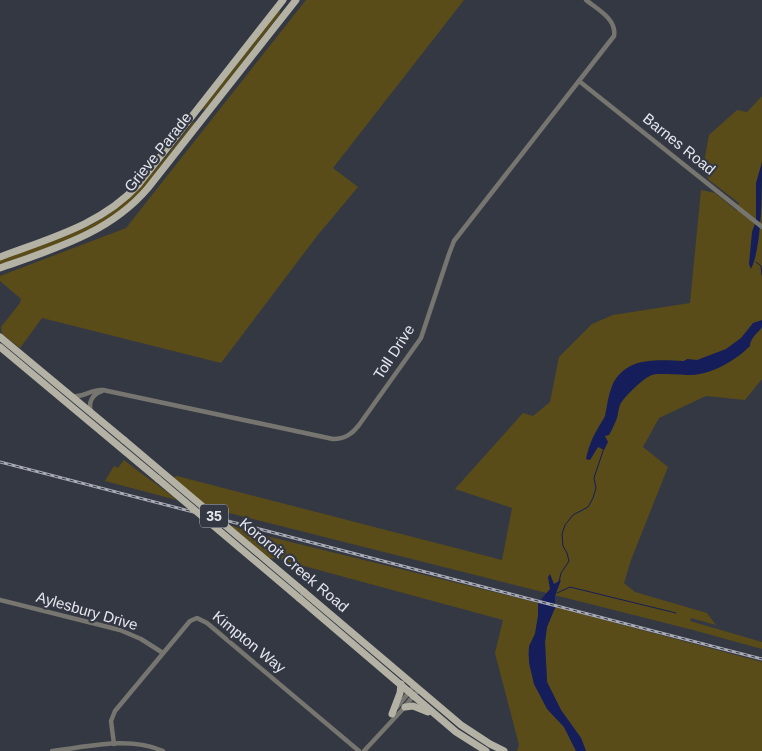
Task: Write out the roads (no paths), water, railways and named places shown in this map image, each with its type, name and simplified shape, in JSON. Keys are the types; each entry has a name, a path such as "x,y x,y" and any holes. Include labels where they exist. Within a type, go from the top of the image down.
{"main road":[{"name":"Grieve Parade","path":"0,257 86,224 106,213 123,200 138,184 284,0"},
{"name":"Grieve Parade","path":"0,270 28,261 39,254 100,229 118,217 141,197 296,0"},
{"name":"Kororoit Creek Road","path":"0,336 468,730 504,751"},
{"name":"Kororoit Creek Road","path":"0,347 401,684 443,722 486,751"},
{"path":"392,714 400,693 401,684"},
{"path":"405,707 411,706 421,709 443,722"}],"street":[{"name":"Toll Drive","path":"66,391 77,396 93,390 103,390 334,439 351,434 421,338 454,241 612,40 615,29 608,18 586,0"},
{"name":"Barnes Road","path":"579,81 762,227"},
{"path":"94,414 90,411 91,400 97,392 103,390"},
{"name":"Aylesbury Drive","path":"0,600 120,630 141,639 163,653"},
{"name":"Kimpton Way","path":"114,744 111,721 115,711 192,620 197,618 203,620 359,751"},
{"path":"364,751 405,707 417,687"},
{"path":"378,735 392,714 412,694"},
{"path":"52,751 114,744 138,744 163,751"}],"waterway":[{"path":"756,262 761,266 762,275"},
{"path":"559,582 561,573 569,561 563,546 562,534 565,525 573,515 588,507 593,498 596,488 594,478 604,448"},
{"path":"557,593 570,587 676,613"}],"railway":[{"path":"0,462 762,659"}]}
